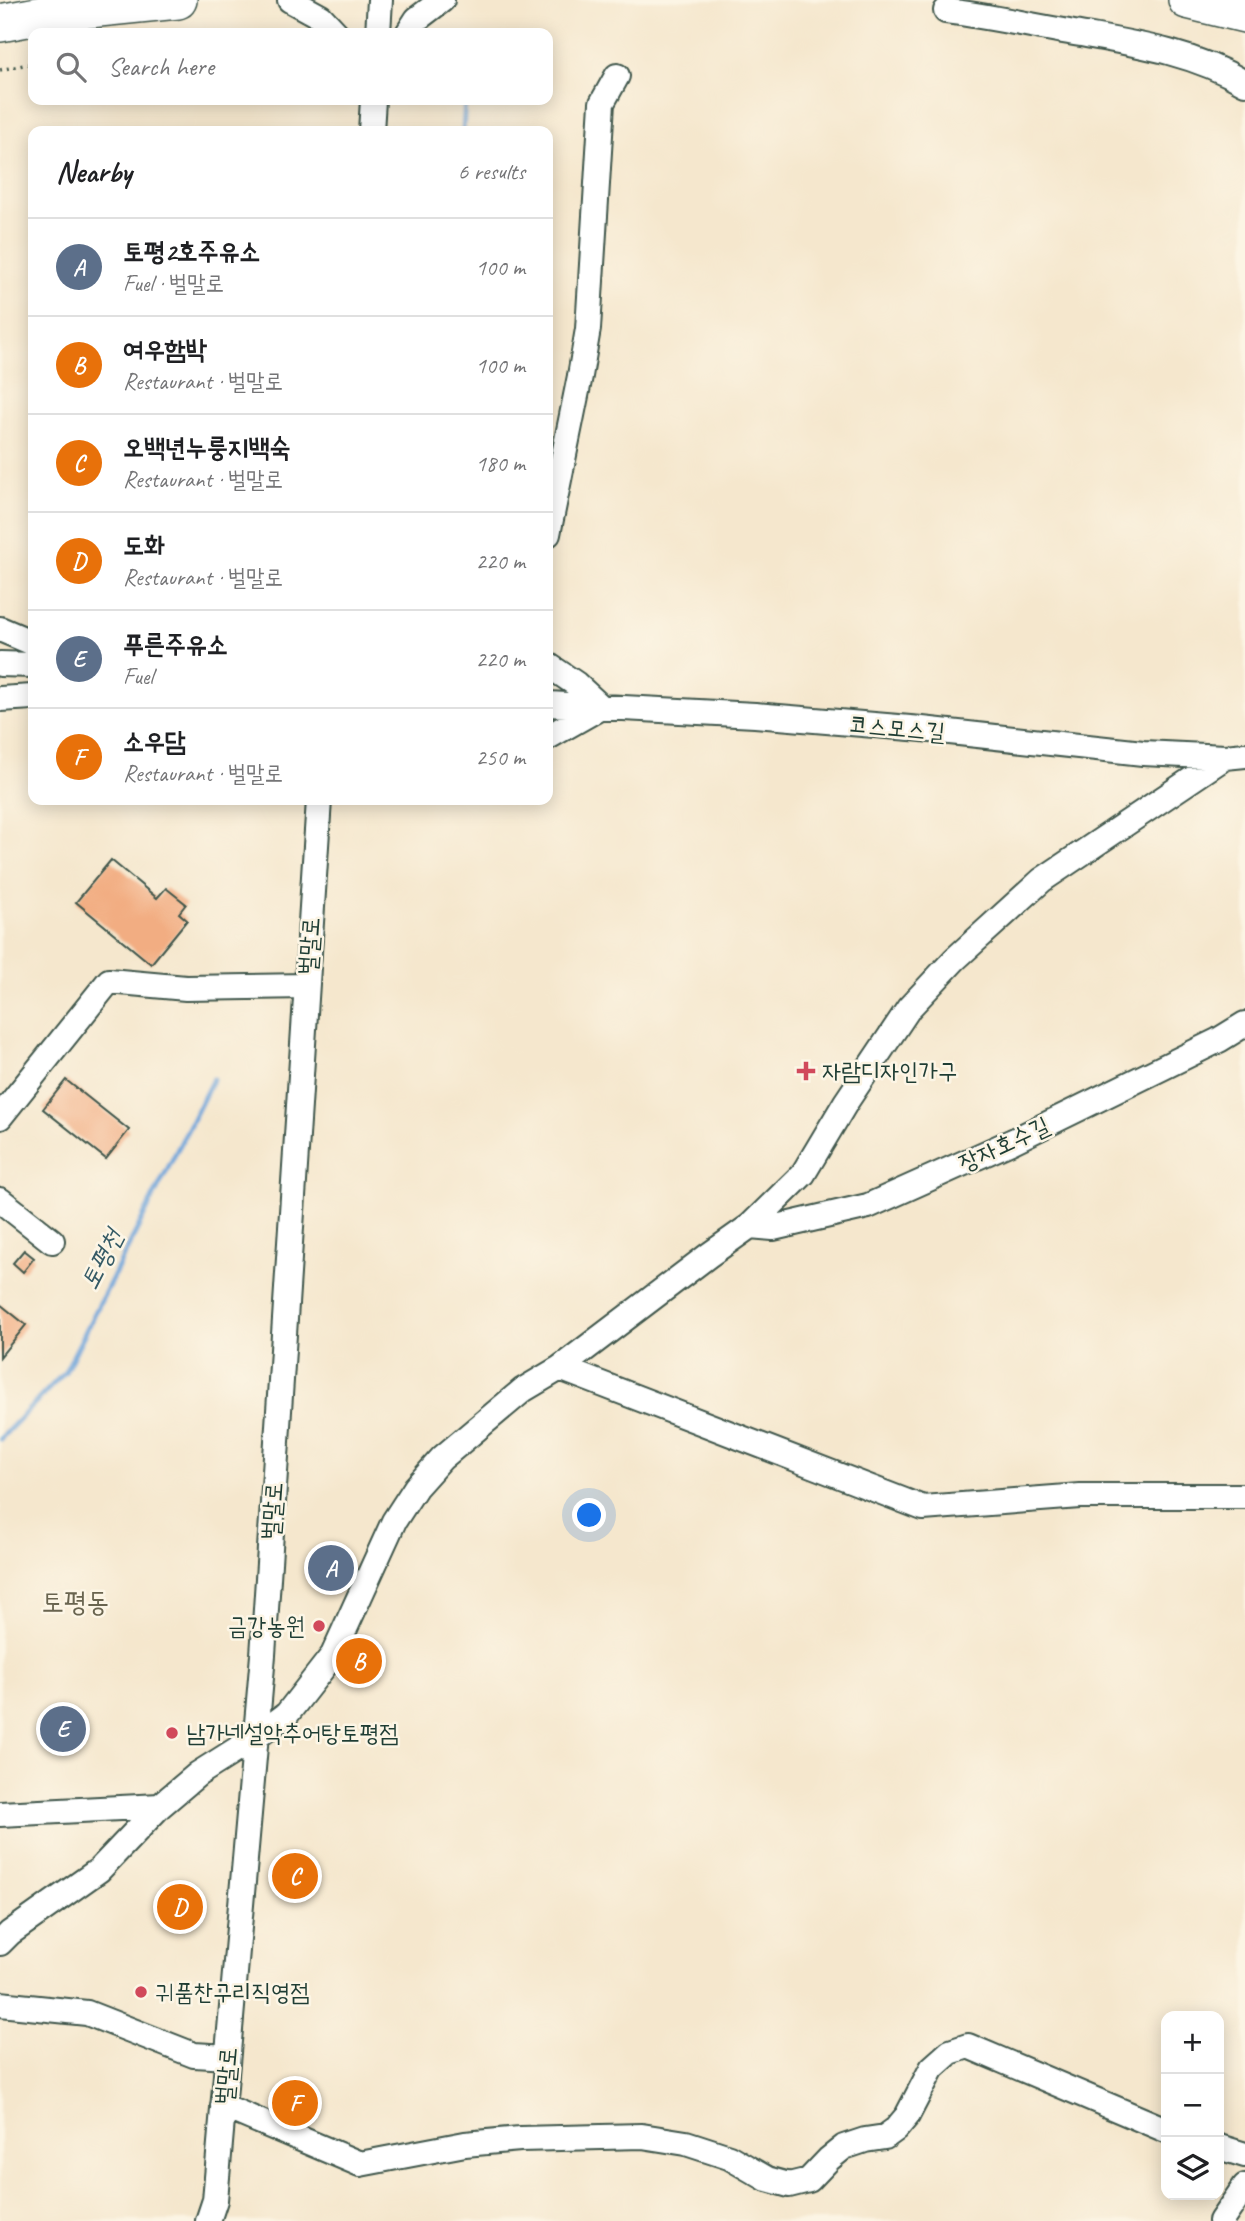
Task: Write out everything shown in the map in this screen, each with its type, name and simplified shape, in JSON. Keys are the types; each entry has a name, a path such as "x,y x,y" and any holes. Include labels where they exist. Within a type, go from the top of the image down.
{"highway":[{"path":"0,23 59,12 178,0"},
{"path":"1187,0 1245,14"}],"street":[{"path":"290,0 321,18 331,28"},
{"path":"378,28 380,0"},
{"path":"411,28 417,19 442,0"},
{"path":"946,11 995,17 1183,54 1245,83"},
{"path":"553,509 587,329 602,103 617,76"},
{"path":"0,629 28,641"},
{"path":"0,664 28,665"},
{"path":"553,668 576,684 601,707 553,734"},
{"path":"0,699 28,697"},
{"name":"코스모스길","path":"553,704 755,715 922,729 1143,753 1235,756"},
{"path":"0,1943 10,1933 99,1870 160,1806 198,1774 287,1714 333,1655 394,1521 416,1488 442,1458 523,1390 560,1368 750,1226 803,1174 846,1102 909,1008 956,959 1042,880 1235,756"},
{"name":"벌말로","path":"208,2221 215,2200 255,1738 319,805"},
{"path":"0,1117 109,981 186,988 306,986"},
{"name":"장자호수길","path":"750,1226 773,1228 868,1206 1013,1141 1219,1040 1245,1024"},
{"path":"0,1200 52,1241"},
{"path":"560,1368 923,1508 1080,1496 1245,1496"},
{"path":"0,1814 160,1806"},
{"path":"0,2004 87,2013 194,2055 227,2057"},
{"path":"223,2106 360,2164 465,2144 642,2136 686,2143 729,2157 767,2179 789,2185 809,2180 829,2158 844,2147 885,2137 896,2129 907,2116 933,2068 950,2052 968,2046 1161,2128"},
{"path":"1224,2149 1245,2155"},
{"path":"1221,2221 1245,2186"}],"path":[{"path":"0,70 28,64"}],"building":[{"path":"111,860 157,898 166,888 186,904 179,913 187,920 151,964 76,902"},
{"path":"66,1080 129,1130 106,1159 43,1109"},
{"path":"24,1250 34,1258 23,1272 13,1263"},
{"path":"0,1304 26,1325 0,1357"}],"waterway":[{"name":"토평천","path":"463,126 465,105"},
{"name":"토평천","path":"0,1439 65,1372 213,1079"}],"place":[{"name":"자람디자인가구","path":"806,1071"},
{"name":"토평2호주유소","path":"331,1568"},
{"name":"금강농원","path":"319,1626"},
{"name":"여우함박","path":"359,1661"},
{"name":"푸른주유소","path":"63,1729"},
{"name":"남가네설악추어탕토평점","path":"172,1733"},
{"name":"오백년누룽지백숙","path":"295,1876"},
{"name":"도화","path":"180,1907"},
{"name":"귀품찬구리직영점","path":"141,1992"},
{"name":"소우담","path":"295,2103"}],"district":[{"name":"토평동","path":"75,1601"}]}
